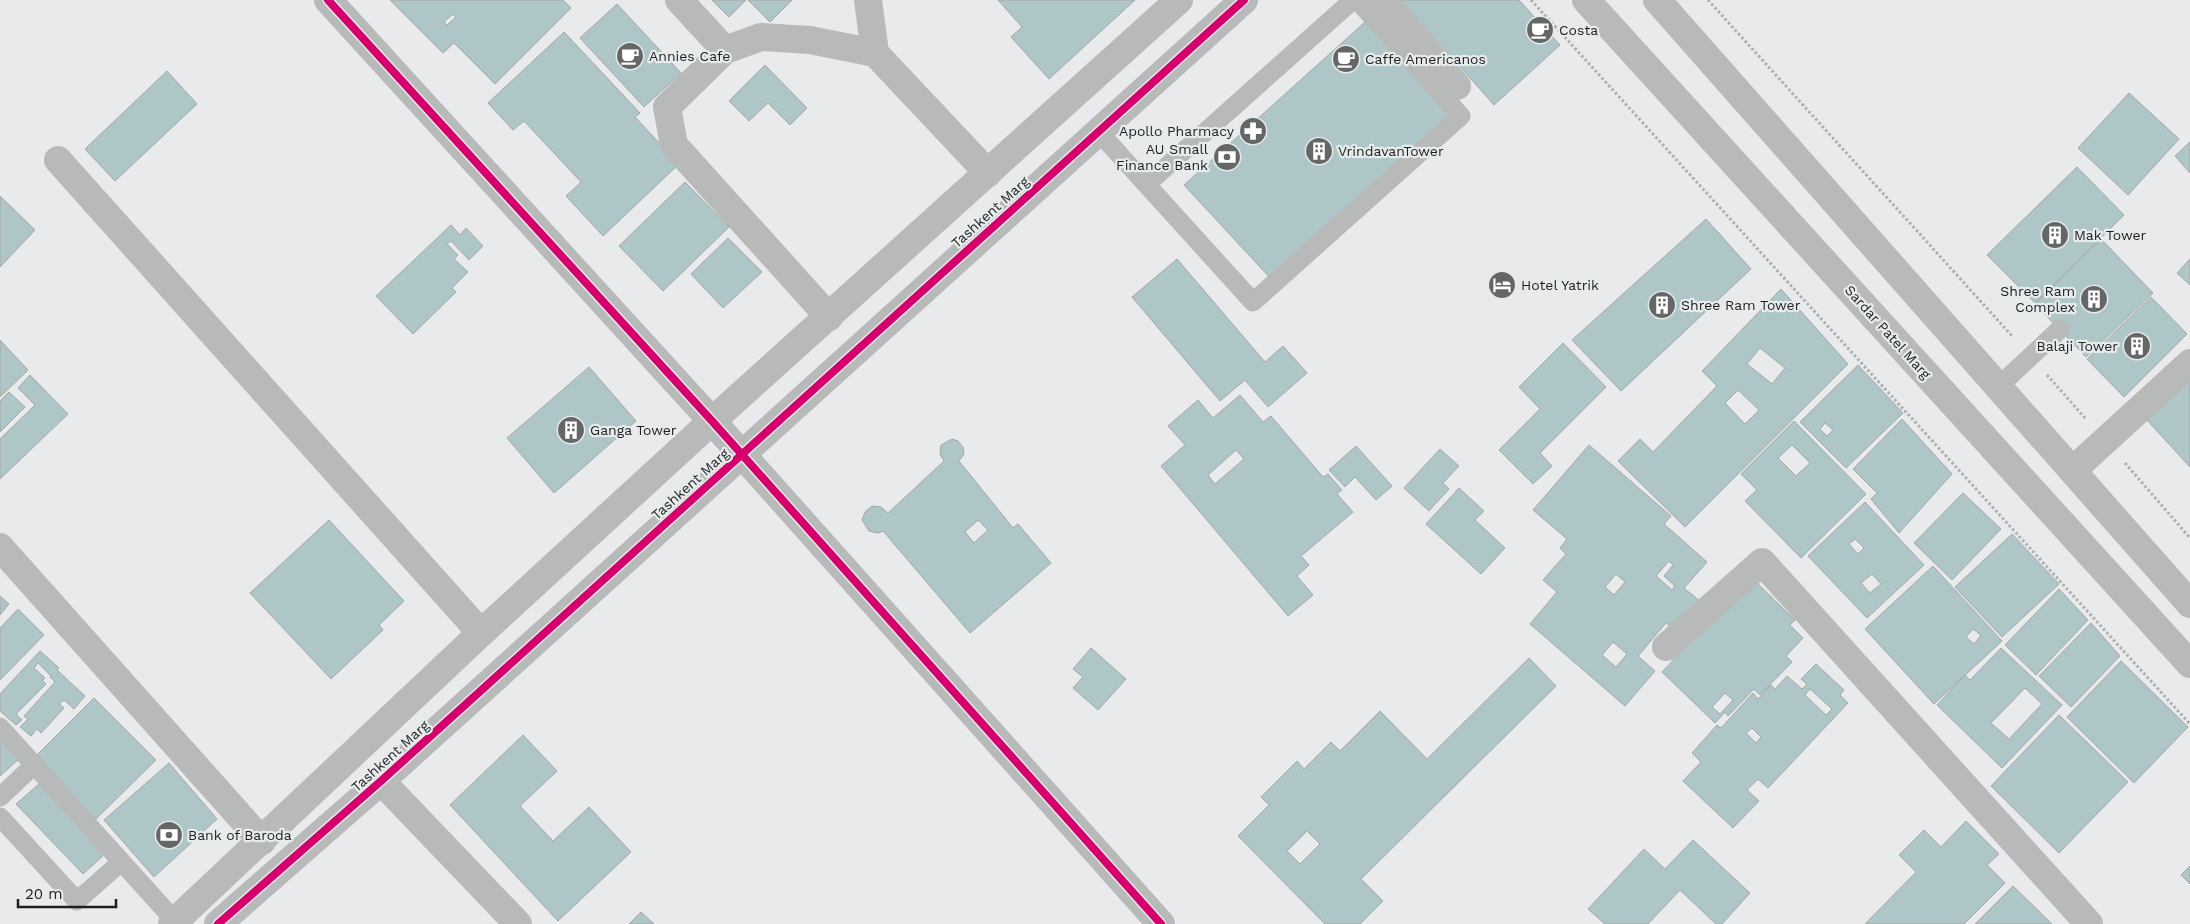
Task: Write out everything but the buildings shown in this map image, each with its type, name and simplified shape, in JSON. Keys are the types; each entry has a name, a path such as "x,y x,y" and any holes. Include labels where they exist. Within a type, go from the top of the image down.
{"street":[{"path":"328,0 712,421 1161,924"},
{"path":"679,0 725,50"},
{"path":"868,0 874,53"},
{"name":"Tashkent Marg","path":"173,923 481,633 712,421 1178,0"},
{"name":"Tashkent Marg","path":"218,924 381,781 1098,130 1244,0"},
{"path":"1382,0 1457,86"},
{"name":"Sardar Patel Marg","path":"1586,0 2190,664"},
{"path":"1657,0 2190,604"},
{"path":"829,317 674,146 667,107 725,50 761,37 810,40 874,53 988,173"},
{"path":"58,160 481,633"},
{"path":"2073,470 2190,363"},
{"path":"0,547 262,841"},
{"path":"1666,647 1762,562 2089,924"},
{"path":"381,781 518,924"}],"lane":[{"path":"1147,184 1353,0"},
{"path":"1098,130 1253,302 1462,116 1357,0"},
{"path":"1999,386 2060,330"},
{"path":"0,727 173,923"},
{"path":"0,797 34,765"},
{"path":"0,817 77,901 121,862"}],"path":[{"path":"1531,0 2190,724"},
{"path":"1708,0 2030,356 2190,538"}],"cycle path":[{"path":"328,0 712,421 1161,924"},
{"path":"218,924 381,781 1244,0"}],"place":[{"name":"Costa","path":"1540,30"},
{"name":"Annies Cafe","path":"630,56"},
{"name":"Caffe Americanos","path":"1346,59"},
{"name":"Apollo Pharmacy","path":"1253,131"},
{"name":"VrindavanTower","path":"1319,151"},
{"name":"AU Small Finance Bank","path":"1227,157"},
{"name":"Mak Tower","path":"2055,235"},
{"name":"Hotel Yatrik","path":"1502,285"},
{"name":"Shree Ram Complex","path":"2094,299"},
{"name":"Shree Ram Tower","path":"1662,305"},
{"name":"Balaji Tower","path":"2137,346"},
{"name":"Ganga Tower","path":"571,430"},
{"name":"Bank of Baroda","path":"169,835"}]}
